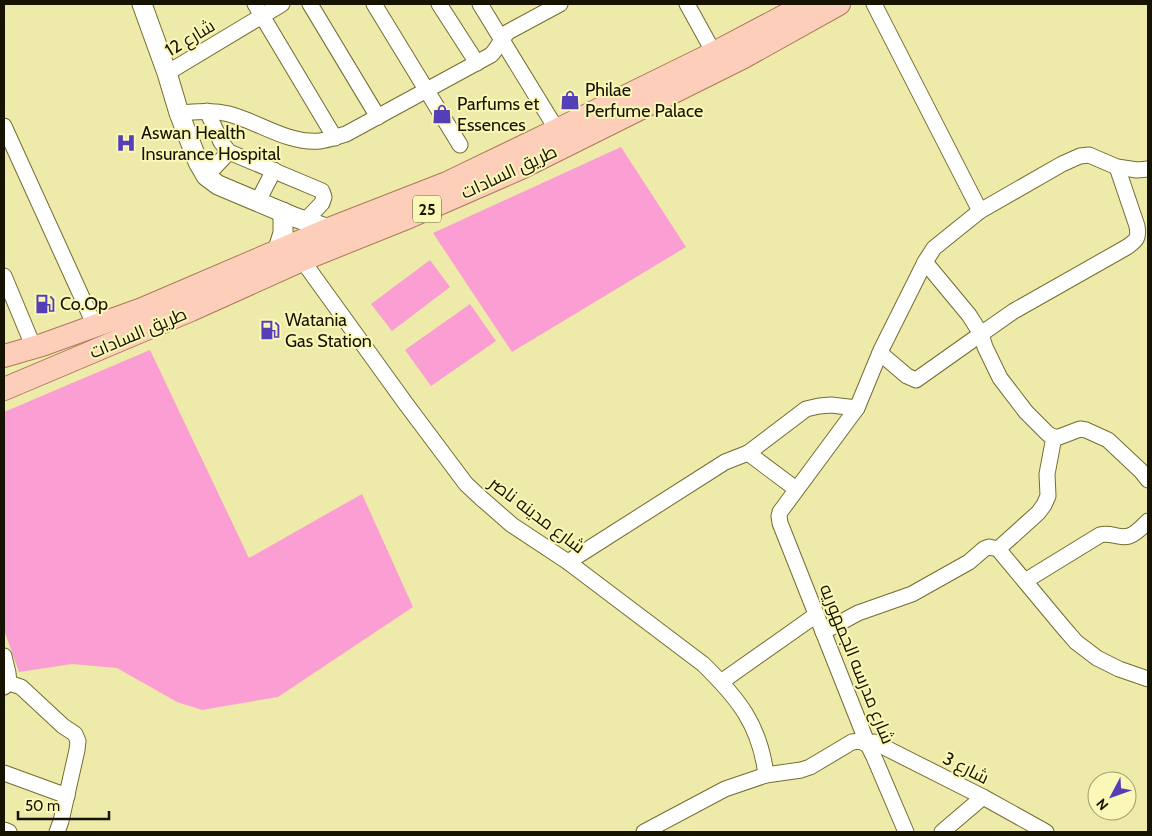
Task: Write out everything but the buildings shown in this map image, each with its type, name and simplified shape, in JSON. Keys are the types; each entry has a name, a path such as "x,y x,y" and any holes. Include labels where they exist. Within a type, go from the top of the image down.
{"main road":[{"name":"طريق السادات","path":"4,389 521,168 742,58 839,4"},
{"name":"طريق السادات","path":"4,356 34,348 142,309 329,229 446,183 714,53 802,5"}],"street":[{"path":"142,4 179,113 198,162 206,176 218,185 329,229"},
{"name":"شارع 12","path":"167,73 258,10 282,4"},
{"path":"310,4 378,116"},
{"path":"374,4 460,145"},
{"path":"439,4 477,63"},
{"path":"480,4 557,130"},
{"path":"687,4 714,53"},
{"path":"874,4 980,210"},
{"path":"179,113 207,111 230,115 287,137 309,141 335,138 346,134 492,55 508,32 554,5"},
{"path":"258,10 335,138"},
{"path":"207,111 221,142 229,152 322,191 324,197 322,203 305,221"},
{"path":"4,126 96,326"},
{"path":"206,176 229,152"},
{"path":"748,452 796,489 857,408 880,354 925,262 934,248 980,210 1062,164 1080,156 1089,155 1117,167 1137,170 1148,169"},
{"path":"880,354 906,376 916,380 1014,311 1136,241 1139,234 1138,226 1117,167"},
{"path":"258,201 274,170"},
{"path":"277,252 282,232 283,212"},
{"name":"شارع مدينه ناصر","path":"302,260 466,484 501,516 568,562 702,664 721,682 750,721 764,759 766,775"},
{"path":"925,262 969,315 981,334 985,348 1000,378 1026,412 1048,434 1059,437 1080,429 1108,440 1148,480"},
{"path":"4,276 34,348"},
{"path":"568,562 725,462 748,452 806,410 831,405 857,408"},
{"path":"998,549 1044,505 1048,496 1047,474 1054,437"},
{"name":"شارع مدرسه الجمهوريه","path":"796,489 781,509 780,523 868,745 906,832"},
{"path":"1025,581 1100,535 1110,533 1122,537 1132,535 1148,521"},
{"path":"823,632 858,613 912,594 969,562 989,547 998,549 1062,628 1076,642 1097,658 1119,670 1148,679"},
{"path":"721,682 816,615"},
{"path":"4,656 6,685 21,687 74,734 78,741 67,796 57,832"},
{"path":"644,832 725,789 766,775 810,767 852,742 860,741 868,745"},
{"name":"شارع 3","path":"868,745 874,742 983,797 1040,830"},
{"path":"4,774 67,796"},
{"path":"942,832 983,797"},
{"path":"4,830 10,832"}],"shaded area":[{"path":"621,147 686,247 512,352 433,233"},
{"path":"430,260 450,287 392,331 371,304"},
{"path":"470,304 496,341 431,386 405,350"},
{"path":"150,350 249,558 362,494 413,607 278,697 202,710 177,702 117,668 72,664 19,672 4,630 4,412"}],"place":[{"name":"Philae Perfume Palace","path":"570,100"},
{"name":"Parfums et Essences","path":"442,114"},
{"name":"Aswan Health Insurance Hospital","path":"126,143"},
{"name":"Co.Op","path":"45,304"},
{"name":"Watania Gas Station","path":"270,330"}]}
